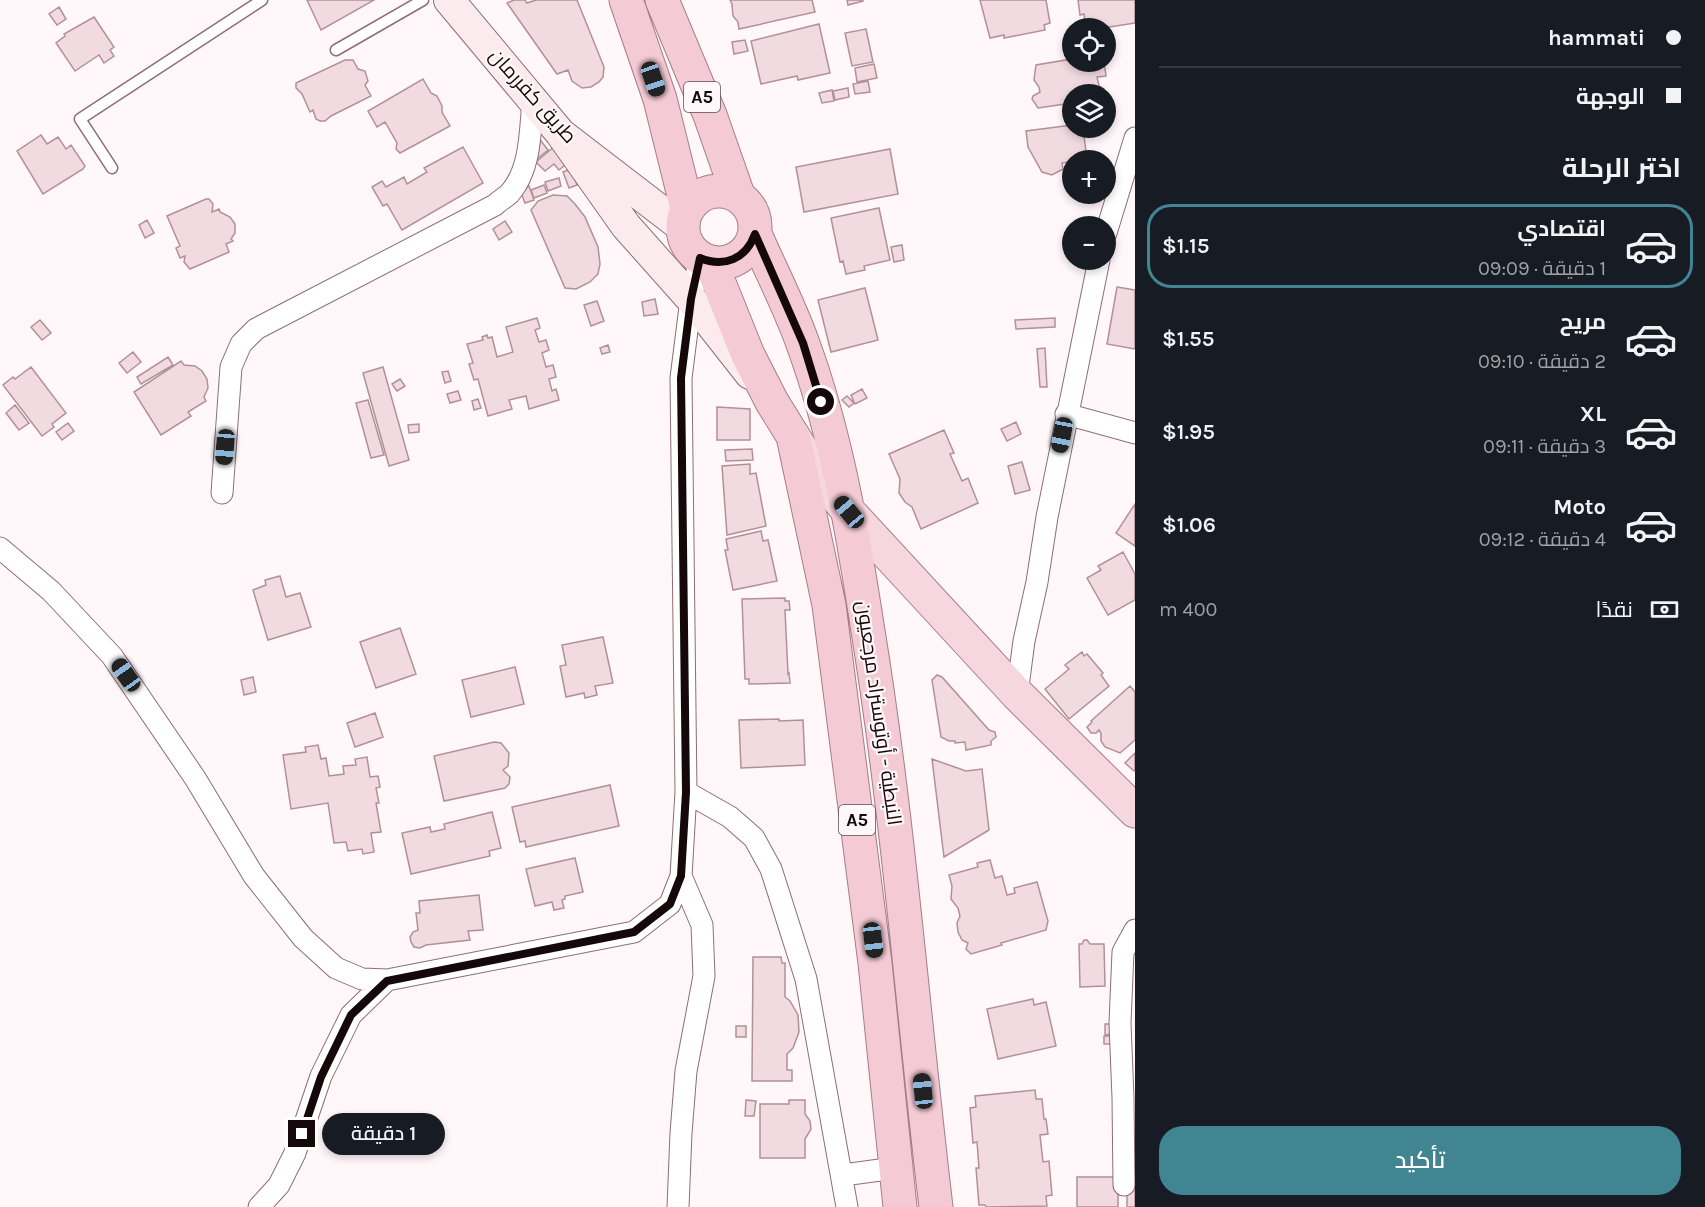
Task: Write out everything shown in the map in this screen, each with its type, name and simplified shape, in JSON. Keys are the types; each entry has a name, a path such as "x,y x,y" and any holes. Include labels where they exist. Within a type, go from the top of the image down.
{"highway":[{"name":"A5","path":"626,0 660,99 684,218 686,241 706,261"},
{"name":"A5","path":"663,0 710,115 738,195 753,212 755,234"},
{"path":"684,218 705,193 716,190 738,195"},
{"path":"706,261 723,263 734,260 751,245 755,234"},
{"name":"النبطية - أوتوستراد مرجعيون","path":"755,234 803,343 833,441 849,512 875,674 896,833 936,1207"},
{"name":"النبطية - أوتوستراد مرجعيون","path":"706,261 748,355 772,402 793,436 829,605 875,963 900,1207"}],"main road":[{"name":"طريق كفررمان","path":"448,0 561,134 684,218"},
{"path":"561,134 626,225 691,299 772,402"},
{"path":"793,436 815,471 849,512 1017,694 1135,811"}],"street":[{"path":"222,493 231,367 241,344 256,329 495,205 510,192 522,172 527,153 533,101"},
{"path":"1111,216 1135,138"},
{"path":"0,548 51,591 112,657 195,778 254,876 303,938 336,968 362,979 387,981 634,932 670,904 681,876 686,792 681,378 691,299 706,261"},
{"path":"1017,694 1024,641 1037,582 1066,414 1097,270"},
{"path":"1066,414 1135,433"},
{"path":"686,792 730,817 754,838 771,869 806,979 847,1207"},
{"path":"678,1207 686,1071 704,976 702,925 681,876"},
{"path":"1124,1185 1124,1098 1120,1023 1123,952 1135,930"},
{"path":"258,1207 279,1185 295,1153 321,1077 351,1015 387,981"},
{"path":"843,1175 895,1168"}],"lane":[{"path":"112,168 80,119 262,0"},
{"path":"336,50 423,0"}],"building":[{"path":"307,0 374,0 321,30"},
{"path":"514,0 525,0 527,3 536,0 577,0 604,67 603,77 599,82 591,87 582,88 572,81 568,70 557,74 507,3"},
{"path":"730,0 812,0 815,12 739,29 738,22 733,16"},
{"path":"847,0 862,0 863,1 848,5"},
{"path":"980,0 1046,0 1050,23 1044,25 1045,30 1004,38 1004,35 990,38"},
{"path":"1078,0 1135,0 1135,23 1116,26 1116,18 1085,18 1084,14 1080,15"},
{"path":"59,7 66,19 57,25 49,14"},
{"path":"94,17 114,47 110,50 114,56 104,63 99,55 75,71 56,43 65,36 64,34"},
{"path":"819,24 830,73 798,80 797,76 761,84 751,41"},
{"path":"866,29 873,62 852,66 845,33"},
{"path":"745,40 748,51 734,54 732,42"},
{"path":"345,60 353,60 358,69 365,71 368,81 365,85 371,96 325,121 320,121 316,119 313,110 310,112 302,94 296,88 296,83"},
{"path":"1062,61 1062,72 1105,72 1106,76 1097,77 1099,84 1062,84 1062,104 1038,108 1032,99 1040,92 1034,80 1036,65"},
{"path":"874,64 877,78 857,82 855,68"},
{"path":"423,79 431,93 437,96 450,126 400,153 396,149 397,143 385,122 377,127 368,111"},
{"path":"868,81 870,92 855,94 853,84"},
{"path":"848,88 849,97 835,100 833,91"},
{"path":"832,90 834,101 822,103 819,93"},
{"path":"1062,126 1062,138 1084,138 1086,150 1062,150 1062,170 1052,175 1042,172 1028,147 1026,131"},
{"path":"41,135 47,144 58,137 66,149 71,145 85,166 43,194 17,151"},
{"path":"541,141 548,150 538,158 530,149"},
{"path":"556,145 570,161 559,170 554,164 545,171 536,162"},
{"path":"463,147 483,183 402,230 387,204 383,206 372,187 382,181 386,187 404,177 407,184 427,172 424,168"},
{"path":"890,149 898,194 804,212 796,167"},
{"path":"571,169 577,185 569,188 563,172"},
{"path":"559,178 561,186 548,191 545,182"},
{"path":"544,185 547,193 534,198 531,190"},
{"path":"529,186 534,200 525,203 520,190"},
{"path":"553,195 567,196 575,204 585,217 598,247 600,264 598,274 590,282 576,289 565,288 531,210 538,201"},
{"path":"206,199 213,204 212,212 219,209 220,212 230,217 235,224 235,233 231,239 233,241 226,244 229,252 190,269 184,262 185,256 180,258 176,248 180,246 167,216"},
{"path":"879,208 890,260 864,266 865,270 846,274 843,261 840,262 831,218"},
{"path":"147,220 154,233 145,238 139,225"},
{"path":"505,221 512,232 499,240 493,229"},
{"path":"902,245 904,260 894,262 891,247"},
{"path":"1117,287 1135,290 1135,349 1107,344"},
{"path":"865,288 878,340 831,352 818,300"},
{"path":"655,299 658,314 644,316 642,302"},
{"path":"597,301 604,321 591,326 584,305"},
{"path":"537,318 540,328 535,330 539,342 546,340 549,350 542,353 546,367 553,365 556,377 549,379 552,391 556,389 559,400 529,409 526,396 509,400 512,409 488,416 478,379 474,380 469,364 473,363 467,344 483,340 482,337 487,335 488,338 492,337 497,357 513,352 506,327"},
{"path":"1055,318 1055,327 1016,329 1015,320"},
{"path":"40,320 51,333 42,340 31,327"},
{"path":"608,345 610,352 602,354 600,348"},
{"path":"1045,348 1047,387 1040,387 1037,349"},
{"path":"133,352 141,362 127,373 119,363"},
{"path":"168,357 173,365 141,384 137,377"},
{"path":"181,361 184,365 195,366 207,379 208,388 204,397 206,401 188,412 191,416 161,435 134,392"},
{"path":"31,367 66,413 52,424 54,427 42,436 3,385"},
{"path":"383,367 409,460 389,466 363,373"},
{"path":"448,371 451,381 445,383 442,372"},
{"path":"400,379 405,386 397,391 392,384"},
{"path":"862,389 867,398 855,404 851,395"},
{"path":"458,391 461,400 450,403 447,394"},
{"path":"847,396 854,403 849,407 842,400"},
{"path":"478,399 481,408 474,410 472,401"},
{"path":"368,400 384,455 371,458 356,403"},
{"path":"15,405 29,423 19,430 6,413"},
{"path":"717,407 750,409 750,440 717,440"},
{"path":"1016,422 1021,434 1007,441 1001,429"},
{"path":"68,423 74,431 62,440 56,432"},
{"path":"419,424 419,432 409,433 408,425"},
{"path":"944,430 954,453 950,454 962,481 968,478 978,503 921,529 912,507 899,493 900,479 889,454"},
{"path":"752,449 753,460 726,461 725,450"},
{"path":"1022,462 1030,490 1015,494 1008,466"},
{"path":"750,464 750,474 756,473 766,526 727,535 722,466"},
{"path":"1135,504 1135,546 1116,533"},
{"path":"761,531 763,541 768,540 777,581 733,590 725,550 728,550 726,539"},
{"path":"1123,552 1135,574 1135,600 1108,615 1087,578 1101,570 1098,566"},
{"path":"280,576 286,597 300,593 311,627 268,640 253,590 266,585 265,580"},
{"path":"785,598 785,601 789,601 790,610 785,610 790,683 749,684 749,679 745,679 742,599"},
{"path":"400,628 416,674 376,688 360,642"},
{"path":"603,637 613,683 595,686 597,695 585,698 584,693 566,697 560,666 566,665 562,645"},
{"path":"1082,652 1084,656 1087,654 1103,673 1101,675 1109,686 1069,719 1045,689 1069,669 1065,665"},
{"path":"515,667 524,704 471,717 462,680"},
{"path":"937,675 942,677 989,730 995,732 996,737 991,741 991,745 966,750 965,742 955,743 955,741 941,737 932,680"},
{"path":"253,677 256,692 244,695 241,680"},
{"path":"1130,686 1135,692 1135,740 1120,753 1105,747 1099,730 1091,733 1087,727"},
{"path":"375,713 383,737 355,747 347,723"},
{"path":"779,719 779,721 803,720 805,765 741,768 739,720"},
{"path":"494,742 501,743 509,753 508,766 503,770 510,777 509,784 505,788 444,801 434,756"},
{"path":"318,745 321,759 326,758 329,776 344,774 343,766 356,765 355,759 367,757 370,777 378,776 380,787 376,788 379,803 376,803 381,832 371,833 374,852 363,854 362,849 348,851 346,842 334,843 328,803 291,809 283,755 306,752 305,747"},
{"path":"1135,753 1135,770 1134,771 1125,763"},
{"path":"932,759 966,771 982,769 989,830 944,857"},
{"path":"610,785 619,826 526,847 525,841 520,842 512,807"},
{"path":"492,812 501,848 489,851 490,856 411,874 402,833 430,827 431,832 445,829 444,824"},
{"path":"575,858 583,892 565,896 562,900 564,908 554,910 552,902 535,906 526,869"},
{"path":"990,860 995,878 1002,876 1007,895 1015,893 1014,888 1037,882 1048,921 1046,930 971,954 966,949 968,943 962,940 958,932 957,923 960,916 958,908 951,899 952,886 949,875 978,867 977,863"},
{"path":"479,895 483,930 468,931 470,940 414,947 410,937 418,930 416,913 420,913 419,901"},
{"path":"1084,940 1090,944 1104,944 1105,986 1080,987 1079,944 1082,944"},
{"path":"753,957 781,957 782,963 785,963 785,997 798,1015 799,1032 793,1048 787,1054 787,1070 792,1070 792,1081 752,1081"},
{"path":"1033,999 1034,1005 1046,1002 1056,1046 998,1059 987,1009"},
{"path":"1105,1024 1113,1024 1113,1034 1105,1035"},
{"path":"736,1026 746,1026 746,1037 736,1037"},
{"path":"1104,1036 1111,1036 1112,1044 1104,1044"},
{"path":"1035,1090 1036,1099 1042,1099 1048,1134 1040,1135 1043,1162 1049,1161 1052,1195 1046,1196 1047,1206 986,1207 979,1205 976,1168 979,1168 977,1142 973,1143 970,1108 976,1107 975,1096"},
{"path":"746,1100 756,1101 754,1116 745,1116"},
{"path":"789,1100 805,1100 805,1114 810,1121 811,1129 805,1139 805,1158 760,1158 760,1104 789,1104"},
{"path":"1077,1177 1118,1177 1118,1207 1077,1207"},
{"path":"1135,1180 1135,1207 1127,1207 1127,1185"}],"route":[{"path":"302,1134 321,1077 351,1015 387,981 598,941 634,932 670,904 681,876 686,792 681,378 691,299 700,258 711,263 734,260 751,245 755,234 803,343 821,402"}]}
